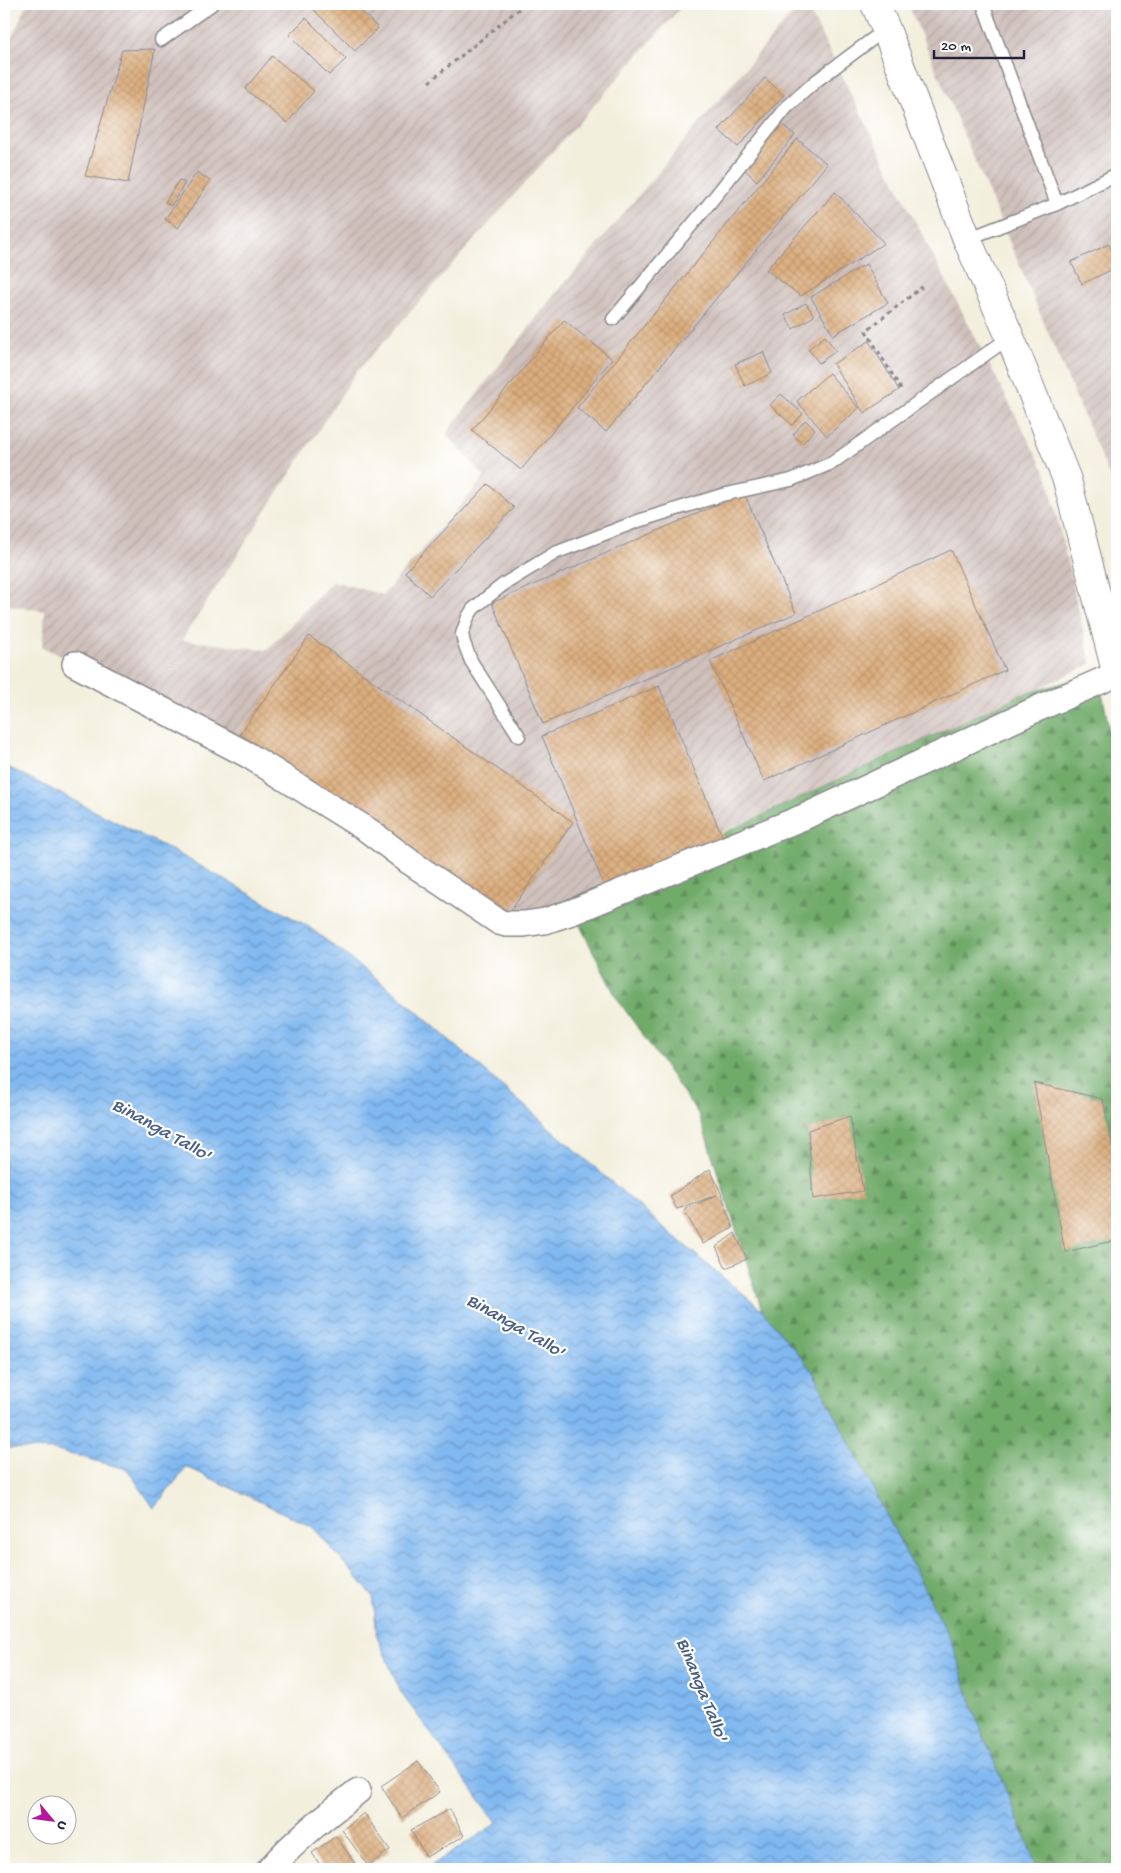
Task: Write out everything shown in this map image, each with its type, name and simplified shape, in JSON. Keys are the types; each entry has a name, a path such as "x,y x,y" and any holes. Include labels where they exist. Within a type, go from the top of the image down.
{"street":[{"path":"75,664 248,755 369,831 410,862 499,922 518,924 545,920 572,912 806,816 1038,708 1117,675 1067,480 1010,337 967,239 875,4"},
{"path":"270,1869 318,1822 358,1792"}],"lane":[{"path":"161,40 212,4"},
{"path":"983,4 1057,204"},
{"path":"613,319 787,107 816,81 886,29"},
{"path":"967,239 1057,204 1117,174"},
{"path":"519,736 471,661 464,643 462,634 468,617 485,599 504,584 555,553 638,521 722,495 792,480 832,463 1010,337"}],"path":[{"path":"429,82 525,4"},
{"path":"912,407 866,331 922,286"}],"shaded area":[{"path":"27,4 684,4 355,374 182,640 267,650 333,581 383,595 485,477 446,434 547,304 800,4 806,4 1048,478 1091,664 789,802 546,910 509,913 214,726 42,647 45,611 4,605 4,54"},
{"path":"908,4 1117,4 1117,500 1111,480"}],"green space":[{"path":"1087,676 1103,697 1117,771 1117,1869 1038,1869 976,1717 952,1642 813,1372 762,1310 699,1115 616,997 567,900 672,857 1021,695"}],"water":[{"name":"Binanga Tallo'","path":"4,765 177,853 309,927 398,995 664,1228 762,1310 813,1372 952,1642 976,1717 1038,1869 426,1869 497,1823 401,1693 377,1636 373,1596 313,1527 187,1467 154,1508 127,1469 54,1450 4,1448"}],"building":[{"path":"317,4 354,4 378,28 355,51 312,8"},
{"path":"386,4 403,4 395,12"},
{"path":"306,18 346,59 329,75 289,35"},
{"path":"155,49 128,183 85,176 122,50"},
{"path":"272,56 314,91 287,123 245,89"},
{"path":"765,78 784,95 738,147 719,130"},
{"path":"780,123 795,135 757,181 743,168"},
{"path":"797,139 827,164 606,432 577,408"},
{"path":"197,172 210,181 178,228 165,219"},
{"path":"179,180 185,183 171,206 165,202"},
{"path":"835,192 884,243 801,296 766,270"},
{"path":"1109,244 1117,261 1117,267 1082,284 1071,262"},
{"path":"866,264 888,303 833,335 811,297"},
{"path":"806,303 814,316 793,329 785,315"},
{"path":"564,320 612,359 521,470 472,430"},
{"path":"825,336 836,351 819,363 808,349"},
{"path":"869,341 899,390 864,413 833,364"},
{"path":"763,352 772,373 745,386 735,364"},
{"path":"829,373 859,408 827,436 797,401"},
{"path":"781,394 803,414 792,425 770,405"},
{"path":"805,420 815,429 803,443 793,435"},
{"path":"488,484 514,508 430,596 405,572"},
{"path":"744,493 796,613 543,724 492,603"},
{"path":"951,550 1005,670 764,781 710,661"},
{"path":"309,636 573,822 504,920 240,734"},
{"path":"659,686 726,845 608,895 542,736"},
{"path":"1034,1083 1103,1099 1117,1169 1117,1240 1065,1252"},
{"path":"850,1116 863,1191 813,1199 808,1130"},
{"path":"710,1169 721,1193 733,1228 703,1244 684,1210 717,1195 677,1209 670,1196"},
{"path":"735,1233 747,1259 726,1268 716,1247"},
{"path":"418,1761 440,1792 402,1818 381,1786"},
{"path":"450,1809 464,1836 426,1857 411,1830"},
{"path":"364,1813 390,1850 368,1866 342,1830"},
{"path":"336,1836 359,1869 323,1869 312,1853"}]}
